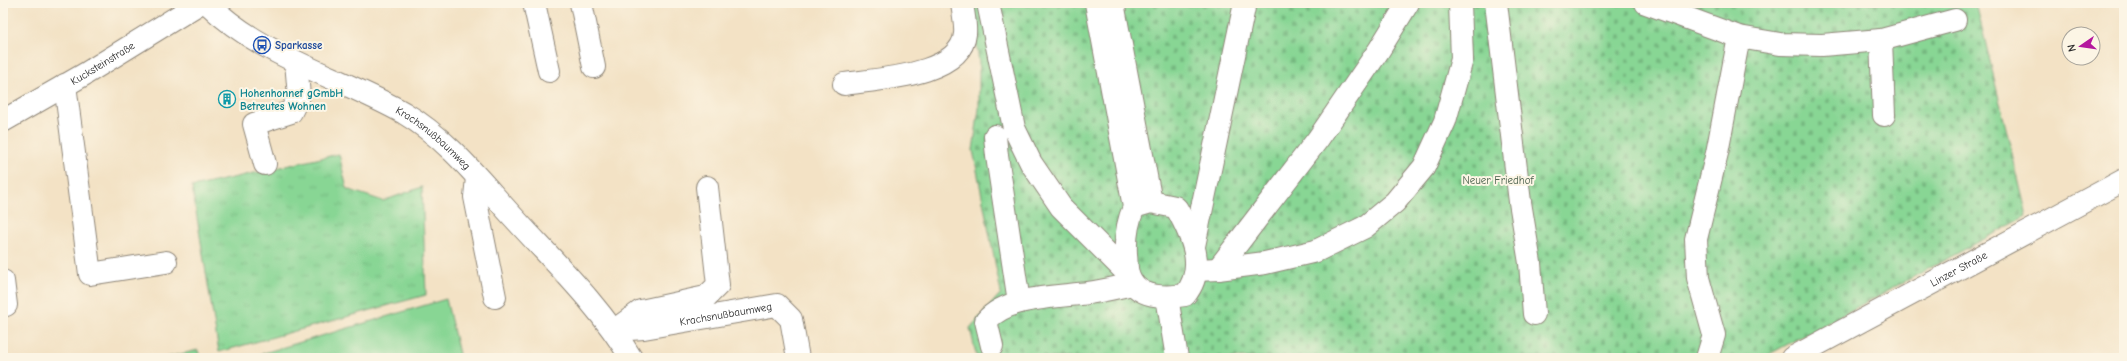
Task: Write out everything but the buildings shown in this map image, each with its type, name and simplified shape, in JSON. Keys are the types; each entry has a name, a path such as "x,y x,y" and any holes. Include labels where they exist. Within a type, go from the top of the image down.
{"street":[{"name":"Kucksteinstraße","path":"3,121 168,24 200,3"},
{"name":"Krachsnußbaumweg","path":"207,3 223,18 256,42 296,62 322,72 405,114 438,138 592,302 615,330"},
{"path":"534,3 549,71"},
{"path":"581,3 594,67"},
{"path":"844,84 929,70 954,57 965,35 962,3"},
{"path":"988,3 1014,128 1031,163 1061,207 1130,279 1144,292 1167,297 1185,295 1318,138 1380,50 1408,3"},
{"path":"1096,3 1142,205"},
{"path":"1113,3 1142,205 1128,221 1125,239 1130,279"},
{"path":"1194,246 1245,3"},
{"path":"1207,270 1265,263 1316,251 1365,227 1395,202 1424,167 1445,121 1462,59 1460,3"},
{"path":"1496,3 1520,202 1530,263 1534,314"},
{"path":"1646,3 1738,37 1780,44 1822,45 1881,40 1955,20"},
{"path":"1707,358 1714,335 1698,278 1696,239 1717,153 1738,37"},
{"path":"1881,40 1884,115"},
{"path":"265,164 254,124 292,112 300,96 296,62"},
{"path":"65,85 90,274 166,262"},
{"path":"996,136 997,156 1019,302"},
{"path":"477,178 475,197 495,297"},
{"name":"Linzer Straße","path":"1792,358 2124,180"},
{"name":"Krachsnußbaumweg","path":"615,330 641,311 706,297 718,285 708,187"},
{"path":"1142,205 1175,207 1186,225 1194,246 1207,270"},
{"path":"992,346 986,321 993,313 1019,302 1090,293 1130,279"},
{"path":"3,281 9,307"},
{"path":"1167,297 1177,358"},
{"name":"Krachsnußbaumweg","path":"615,330 644,328 777,305 791,319 798,358"},
{"path":"615,330 631,358"}],"green space":[{"name":"Neuer Friedhof","path":"971,3 1976,3 2027,216 1762,358 977,358 970,328 1001,293 973,150 979,109 979,62"},
{"path":"339,154 347,189 383,201 422,187 426,295 219,352 192,187"},
{"path":"446,299 460,358 247,358"},
{"path":"198,350 200,358 164,358"}],"place":[{"name":"Sparkasse","path":"262,45"},
{"name":"Hohenhonnef gGmbH Betreutes Wohnen","path":"227,99"}]}
